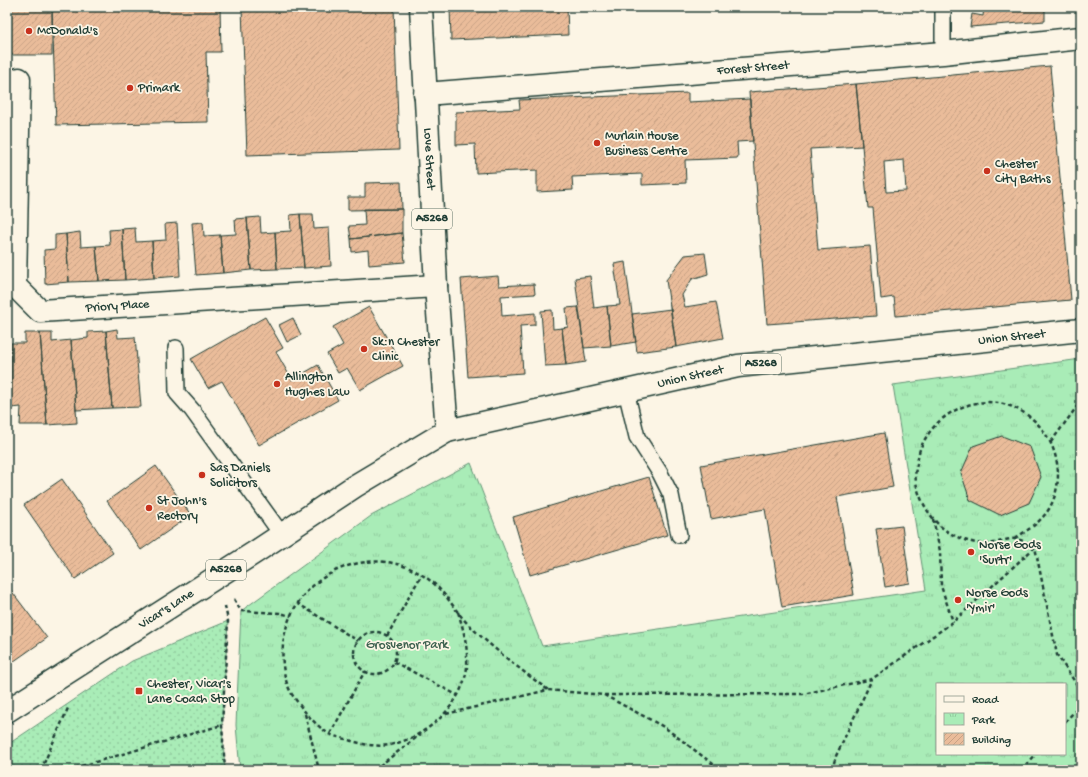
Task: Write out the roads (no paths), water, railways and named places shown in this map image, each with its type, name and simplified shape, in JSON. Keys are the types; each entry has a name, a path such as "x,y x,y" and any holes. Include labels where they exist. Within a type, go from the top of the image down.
{"main road":[{"name":"Love Street","path":"421,7 436,286 447,431"},
{"name":"Forest Street","path":"425,94 943,53 1081,38"},
{"name":"Priory Place","path":"19,79 15,286 40,311 436,286"},
{"name":"Union Street","path":"447,431 738,366 1081,330"},
{"name":"Vicar's Lane","path":"7,711 90,660 355,486 447,431"}],"lane":[{"path":"943,7 943,53"},
{"path":"176,348 177,393 192,410 282,535"},
{"path":"626,391 637,437 660,473 671,495 679,536"}],"place":[{"name":"McDonald's","path":"29,31"},
{"name":"Primark","path":"130,88"},
{"name":"Murlain House Business Centre","path":"597,143"},
{"name":"Chester City Baths","path":"987,171"},
{"name":"Sk:n Chester Clinic","path":"364,349"},
{"name":"Allington Hughes Law","path":"277,384"},
{"name":"Sas Daniels Solicitors","path":"202,475"},
{"name":"St John's Rectory","path":"149,508"},
{"name":"Norse Gods 'Surtr'","path":"971,552"},
{"name":"Norse Gods 'Ymir'","path":"958,600"},
{"name":"Chester, Vicar's Lane Coach Stop","path":"139,691"}],"park label":[{"name":"Grosvenor Park","path":"407,645"}]}
